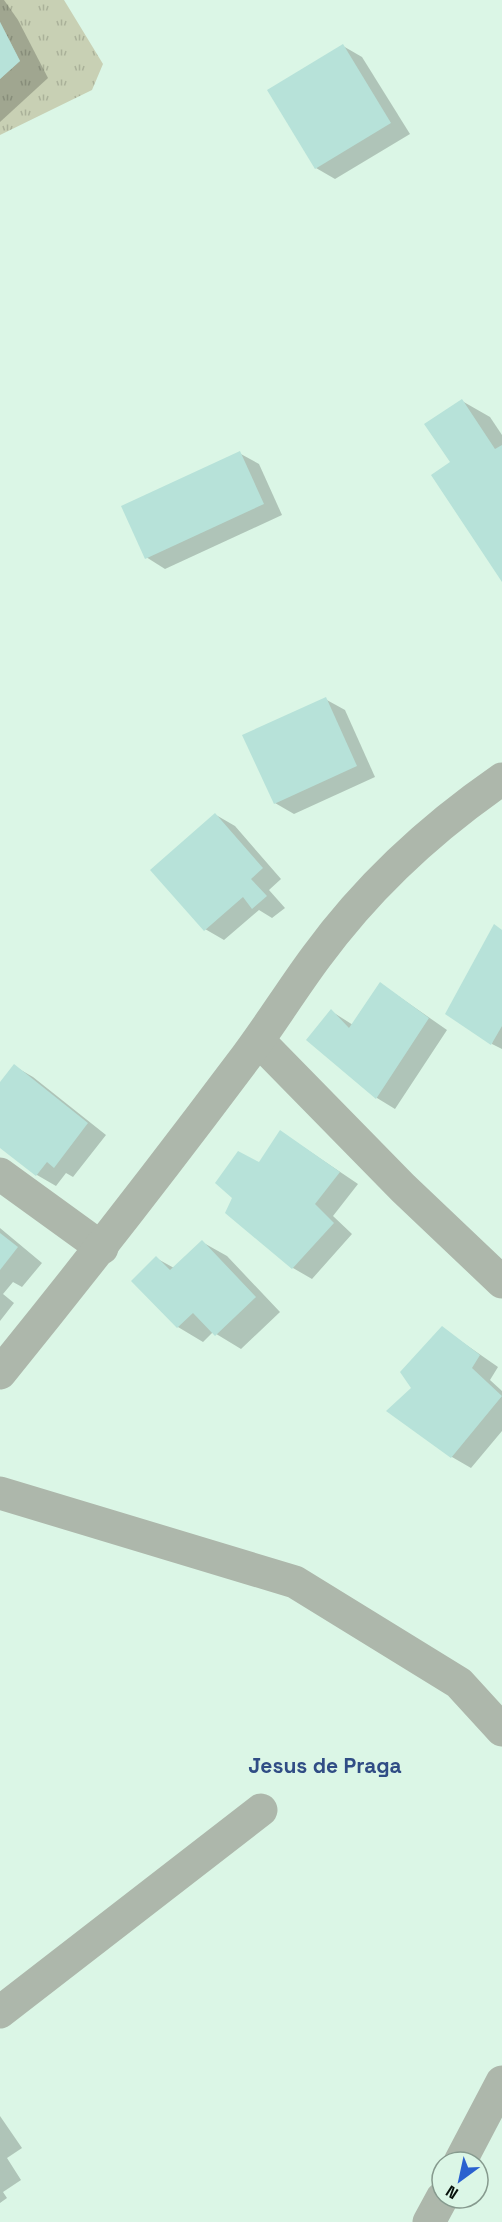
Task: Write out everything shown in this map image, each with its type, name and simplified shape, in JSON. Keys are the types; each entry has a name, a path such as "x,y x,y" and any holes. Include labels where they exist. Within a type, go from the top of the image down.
{"street":[{"path":"0,1373 102,1248 259,1041 316,956 386,873 471,800 502,779"},
{"path":"259,1041 403,1188 502,1282"},
{"path":"0,1174 102,1248"},
{"path":"0,1493 295,1582 459,1683 502,1730"},
{"path":"0,2012 261,1810"},
{"path":"466,2150 502,2082"}],"green space":[{"path":"0,0 64,0 103,64 92,90 0,135 0,79 20,61 0,22"}],"building":[{"path":"0,22 20,61 0,79"},
{"path":"343,44 391,123 315,169 267,90"},
{"path":"462,399 495,449 502,445 502,582 431,475 450,462 424,424"},
{"path":"240,451 264,504 145,559 121,506"},
{"path":"326,697 357,766 274,804 242,735"},
{"path":"215,813 263,868 251,879 267,896 252,909 243,897 204,931 150,870"},
{"path":"494,924 502,930 502,1026 491,1045 445,1014"},
{"path":"380,982 429,1018 376,1099 306,1040 331,1009 349,1028"},
{"path":"14,1064 88,1123 54,1168 47,1162 36,1176 0,1148 0,1082"},
{"path":"280,1130 340,1172 315,1204 334,1223 292,1269 225,1213 232,1198 215,1183 238,1151 259,1162"},
{"path":"0,1233 18,1247 0,1270"},
{"path":"202,1240 256,1297 215,1336 193,1313 177,1328 131,1281 156,1256 170,1270"},
{"path":"442,1326 480,1355 472,1368 502,1396 451,1458 386,1411 411,1388 400,1372"}],"district":[{"name":"Jesus de Praga","path":"325,1765"}]}
